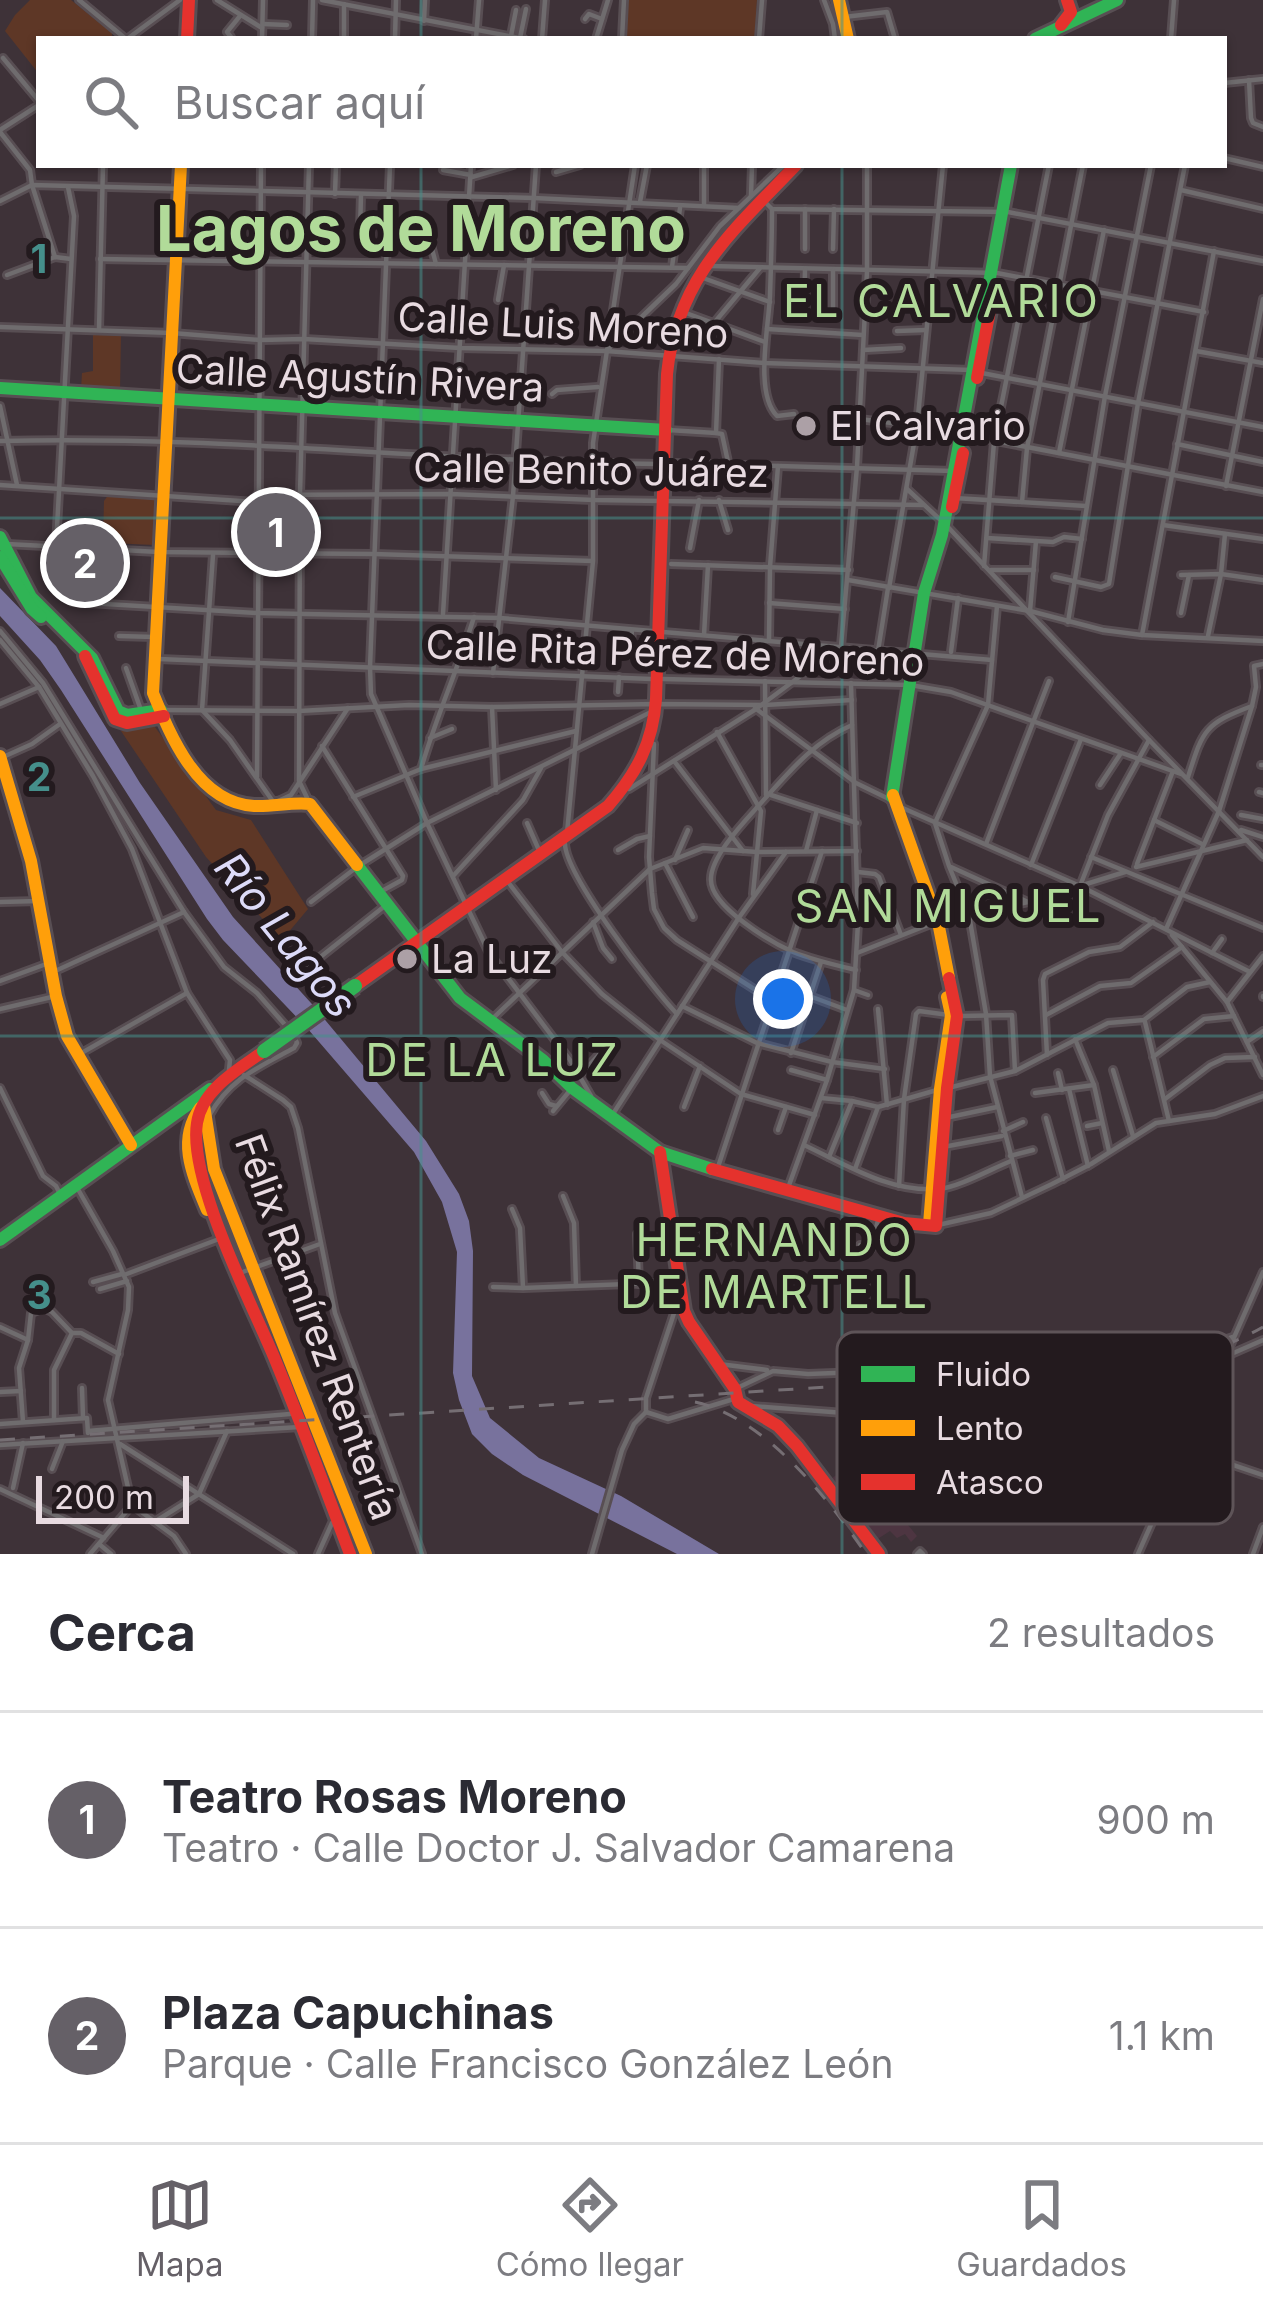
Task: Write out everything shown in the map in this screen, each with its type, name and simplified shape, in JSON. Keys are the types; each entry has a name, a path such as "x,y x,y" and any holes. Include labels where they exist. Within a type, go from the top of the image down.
{"main road":[{"path":"184,0 187,36"},
{"path":"1057,28 1072,13 1067,0"},
{"path":"1040,36 1117,0"},
{"path":"837,4 847,36"},
{"path":"181,168 153,693 185,757 209,790 225,800 249,806 310,804 460,998 660,1152 904,1223 932,1225 954,1016 935,923 893,800 924,593 954,498 956,471"},
{"path":"670,355 686,313 721,250 807,168"},
{"path":"944,528 1013,168"},
{"path":"770,207 782,176"},
{"path":"347,1554 302,1423 200,1169 201,1113 223,1080 608,806 644,755 657,679 670,355 681,310 702,264 743,211 782,176"},
{"path":"743,211 770,207"},
{"name":"Calle Agustín Rivera","path":"0,388 666,430"},
{"path":"1,546 32,609 88,659 116,719 127,723 165,712"},
{"path":"1,546 42,611 98,664 118,711 123,715 165,712"},
{"path":"1,764 32,861 56,996 76,1055 130,1145"},
{"path":"936,1188 943,1147 943,1089"},
{"path":"0,1240 130,1145 201,1113"},
{"name":"Félix Ramírez Rentería","path":"201,1113 223,1201"},
{"name":"Félix Ramírez Rentería","path":"201,1113 186,1135 187,1151 219,1239 244,1272"},
{"path":"197,1149 223,1201 244,1272 286,1358 302,1423 328,1465 363,1554"},
{"path":"660,1152 688,1322 738,1397 778,1426 837,1499"},
{"name":"Félix Ramírez Rentería","path":"302,1423 332,1523 347,1554"},
{"path":"856,1524 879,1554"}],"street":[{"path":"80,0 122,36"},
{"path":"130,36 184,0"},
{"path":"217,0 262,26 287,25"},
{"path":"262,36 263,0"},
{"path":"312,36 313,0"},
{"path":"322,0 357,3 476,35 511,36 516,10"},
{"path":"395,36 396,0"},
{"path":"424,21 425,0"},
{"path":"476,35 479,0"},
{"path":"542,36 545,0"},
{"path":"597,36 608,0"},
{"path":"622,36 624,0"},
{"path":"759,36 762,0"},
{"path":"1171,36 1174,0"},
{"path":"344,4 344,36"},
{"path":"835,36 837,4 887,12 894,36"},
{"path":"522,36 526,9"},
{"path":"585,20 588,14 602,19"},
{"path":"230,36 227,32 240,16"},
{"path":"1,56 36,99"},
{"path":"1227,83 1263,79"},
{"path":"1249,80 1251,118 1263,128"},
{"path":"36,105 0,131 30,170 55,257"},
{"path":"1227,159 1263,167"},
{"path":"99,330 103,168"},
{"path":"257,777 260,168"},
{"path":"309,168 298,781 310,804"},
{"path":"335,194 336,168"},
{"path":"390,168 371,694 490,953 578,1085"},
{"path":"443,617 471,168"},
{"path":"443,170 471,177 502,168"},
{"path":"493,673 513,496 536,168"},
{"path":"556,172 570,168"},
{"path":"635,168 595,426 593,561 565,854 636,965 676,1014"},
{"path":"640,202 646,168"},
{"path":"704,168 704,206"},
{"path":"606,351 676,284 701,247 743,211 751,196 752,168"},
{"path":"621,791 653,775 841,646 857,466 867,168"},
{"path":"878,651 917,426 943,168"},
{"path":"986,568 994,442 1048,168"},
{"path":"1022,502 1027,448 1082,168"},
{"path":"1068,622 1123,296 1150,168"},
{"path":"1055,577 1101,587 1109,584 1138,403 1184,168"},
{"path":"751,196 782,176"},
{"path":"0,201 32,184 640,202 743,211"},
{"path":"56,546 74,216 68,187"},
{"path":"1180,189 1263,209"},
{"path":"360,231 361,195"},
{"path":"672,267 680,206"},
{"path":"794,414 777,416 771,409 764,363 770,302 770,207 1005,212 1263,260"},
{"path":"805,209 805,249"},
{"path":"833,249 834,209"},
{"path":"427,230 436,264"},
{"path":"1059,453 1104,230"},
{"path":"1142,635 1214,251"},
{"path":"7,275 55,257 71,259"},
{"path":"100,259 688,268"},
{"path":"498,300 504,265"},
{"path":"714,323 760,268"},
{"path":"706,272 771,268 994,273 1204,312"},
{"path":"804,312 805,269"},
{"path":"832,311 833,270"},
{"path":"706,272 770,302"},
{"path":"1226,486 1263,299"},
{"path":"686,313 765,342"},
{"name":"Calle Luis Moreno","path":"0,326 976,371 1263,427"},
{"path":"767,329 863,335"},
{"path":"897,331 926,330"},
{"path":"862,350 901,348"},
{"path":"1196,351 1263,363"},
{"path":"718,359 716,433 722,434 729,464"},
{"path":"552,394 601,387"},
{"path":"0,406 17,485"},
{"path":"859,419 1263,492"},
{"name":"Calle Agustín Rivera","path":"666,430 716,433"},
{"path":"4,441 956,471"},
{"path":"1178,444 1263,462"},
{"path":"770,640 778,466"},
{"name":"Calle Benito Juárez","path":"0,485 164,496 451,494 923,505"},
{"path":"907,489 1263,856"},
{"path":"954,498 1088,506"},
{"path":"691,548 699,500"},
{"path":"719,500 728,530"},
{"path":"1163,525 1263,538"},
{"path":"1208,636 1222,574 1225,534"},
{"path":"987,538 1082,538"},
{"path":"1030,611 1036,541"},
{"path":"1,546 593,561"},
{"path":"93,603 97,548"},
{"path":"213,553 202,710 274,803 291,795 348,708"},
{"path":"671,564 849,570"},
{"path":"704,635 708,565"},
{"path":"986,568 1034,570"},
{"path":"1181,614 1185,575 1263,580"},
{"path":"848,580 1142,635 1263,641"},
{"path":"950,654 958,598"},
{"path":"72,602 257,613 500,618 992,660"},
{"path":"769,603 845,609"},
{"path":"997,606 988,705 934,823 969,915 986,1014 990,1076 1022,1198"},
{"path":"421,769 474,617"},
{"path":"630,655 632,630"},
{"path":"0,631 41,685 184,912 224,967 257,993 296,1039 294,1048 244,1076 201,1113"},
{"path":"119,636 154,637"},
{"path":"0,640 41,685 132,849 188,993 230,1060 223,1080"},
{"name":"Calle Rita Pérez de Moreno","path":"153,658 910,685 951,692 1184,776"},
{"path":"1168,931 1219,811 1252,706 1254,666 1263,664"},
{"path":"127,668 142,712"},
{"path":"618,692 619,677"},
{"path":"765,681 759,705 765,716 856,782 1250,972"},
{"path":"986,845 1049,681"},
{"path":"787,1190 854,990 858,872 851,683"},
{"path":"0,704 41,685"},
{"path":"165,712 409,705 579,705 654,712 852,700"},
{"path":"1184,776 1207,728 1252,706"},
{"path":"492,707 496,790"},
{"path":"311,902 427,823 654,712"},
{"path":"654,712 650,836 654,909 676,940 773,1000"},
{"path":"765,716 767,796"},
{"path":"1,764 60,724"},
{"path":"852,725 811,750 767,796 731,837 710,883 738,919 790,950 856,970"},
{"path":"430,737 452,729"},
{"path":"353,797 421,769 576,730"},
{"path":"717,732 761,812 753,897"},
{"path":"1031,865 1081,739"},
{"path":"1079,886 1108,815 1149,740"},
{"path":"309,966 403,878 322,746"},
{"path":"1100,785 1120,753"},
{"path":"674,760 743,851"},
{"path":"453,876 524,800 541,768"},
{"path":"1133,875 1173,771"},
{"path":"767,796 857,823"},
{"path":"806,852 818,810"},
{"path":"1241,815 1263,819"},
{"path":"1154,820 1202,847"},
{"path":"527,823 540,853"},
{"path":"1235,828 1263,837"},
{"path":"674,860 688,830"},
{"path":"618,850 650,836"},
{"path":"1136,867 1202,847 1247,840"},
{"path":"490,1022 650,869 703,848 857,851"},
{"path":"717,1170 822,851"},
{"path":"611,1117 786,852"},
{"path":"1091,857 1263,928"},
{"path":"665,863 693,917"},
{"path":"949,866 1028,902"},
{"path":"858,872 879,877 902,937"},
{"path":"857,953 935,923 1028,902 1125,872"},
{"path":"504,877 562,952 602,994 660,1040 741,1094 815,1115"},
{"path":"0,902 39,902"},
{"path":"0,980 50,968 184,912"},
{"path":"593,922 612,959"},
{"path":"1047,1055 1045,974 1088,952 1120,947 1153,922"},
{"path":"1168,931 1227,1002 1263,1075"},
{"path":"1213,953 1222,939"},
{"path":"1046,1015 1100,986 1131,983 1181,947"},
{"path":"1227,1002 1263,956"},
{"path":"791,1053 821,962"},
{"path":"821,1098 878,1107 1015,1071 1108,1023 1144,1020 1187,987 1210,982"},
{"path":"778,985 848,1010"},
{"path":"854,990 868,995"},
{"path":"76,1055 188,993"},
{"path":"0,1009 56,996"},
{"path":"682,1006 791,1053 885,1069"},
{"path":"878,1009 887,1105"},
{"path":"899,1186 904,1100 919,1011 954,1016 1009,1014 1014,1018 1015,1071"},
{"path":"1153,1057 1204,1019 1234,1016"},
{"path":"1144,1020 1169,1121"},
{"path":"1247,1042 1263,1030"},
{"path":"1076,1039 1094,1084 1109,1151"},
{"path":"542,1093 555,1109 609,1044"},
{"path":"1164,1100 1225,1058 1258,1059"},
{"path":"684,1107 700,1066"},
{"path":"791,1070 827,1080"},
{"path":"1113,1070 1133,1136"},
{"path":"1058,1072 1088,1166"},
{"path":"244,1076 291,1107 335,1313 422,1554"},
{"path":"1035,1093 1094,1084"},
{"path":"0,1088 43,1176 60,1194"},
{"path":"932,1225 991,1213 1088,1166 1156,1123 1215,1114 1263,1096"},
{"path":"829,1157 852,1101"},
{"path":"778,1130 786,1107"},
{"path":"855,1169 878,1107"},
{"path":"945,1118 997,1107"},
{"path":"1046,1118 1063,1179"},
{"path":"943,1147 1003,1133 1023,1122"},
{"path":"1088,1126 1102,1123"},
{"path":"804,1145 899,1186 936,1188 1034,1150"},
{"path":"75,1184 125,1277 130,1300 108,1400 132,1505 174,1536 186,1554"},
{"path":"563,1196 574,1223 576,1286"},
{"path":"512,1209 520,1228 523,1288"},
{"path":"860,1245 871,1249 879,1216"},
{"path":"637,1234 639,1284"},
{"path":"100,1289 219,1239"},
{"path":"244,1272 320,1244"},
{"path":"1234,1336 1263,1272"},
{"path":"93,1282 125,1277"},
{"path":"494,1287 680,1287 644,1405 646,1412"},
{"path":"23,1422 19,1368 31,1312 44,1308 72,1333 81,1333 119,1354"},
{"path":"0,1327 28,1340"},
{"path":"54,1420 54,1370 72,1333"},
{"path":"1233,1353 1263,1340"},
{"path":"717,1364 837,1373"},
{"path":"646,1412 668,1419 738,1397 773,1371"},
{"path":"82,1388 88,1434"},
{"path":"0,1392 21,1391"},
{"path":"738,1397 837,1410"},
{"path":"592,1554 622,1450 634,1424 646,1412"},
{"path":"0,1424 85,1418"},
{"path":"0,1445 88,1434 302,1423"},
{"path":"116,1436 302,1423"},
{"path":"155,1522 199,1494 227,1430"},
{"path":"116,1436 292,1554"},
{"path":"52,1469 64,1440"},
{"path":"13,1488 23,1443"},
{"path":"1233,1464 1262,1473"},
{"path":"0,1490 101,1541 111,1554"},
{"path":"90,1554 132,1505"},
{"path":"319,1554 332,1523"},
{"path":"1138,1554 1152,1524"},
{"path":"1252,1554 1260,1545 1263,1527"}],"shaded area":[{"path":"30,0 71,0 112,36 36,36 36,70 5,31"},
{"path":"627,0 757,0 755,36 624,36"},
{"path":"93,332 121,333 120,391 81,389 82,373 93,371"},
{"path":"109,494 161,500 159,542 108,543 103,539 104,501"},
{"path":"78,549 94,550 90,600 58,598 59,575 77,575"},
{"path":"0,588 56,646 140,783 233,917 426,1141 459,1194 473,1251 472,1376 490,1418 539,1458 621,1496 719,1554 677,1554 523,1475 472,1434 453,1373 457,1252 442,1202 414,1152 207,919 61,690 0,616"},
{"path":"152,723 216,810 251,820 308,909 282,940 206,857 121,731"},
{"path":"864,1524 907,1524 917,1536 911,1542 905,1534 897,1538 890,1531 876,1540"}],"railway":[{"path":"1233,1342 1263,1327"},
{"path":"0,1440 837,1386"},
{"path":"695,1402 721,1411 769,1442 837,1514"},
{"path":"844,1524 866,1554"}],"traffic: fast":[{"path":"1041,36 1117,0"},
{"path":"892,797 924,593 942,535 1010,168"},
{"path":"0,388 666,430"},
{"path":"0,537 31,597 92,658 118,711 127,715 161,710"},
{"path":"0,557 41,617"},
{"path":"357,865 460,998 660,1152 712,1169"},
{"path":"264,1051 355,986"},
{"path":"0,1240 210,1089"}],"traffic: slow":[{"path":"839,0 847,36"},
{"path":"181,168 153,693 178,747 202,781 234,802 310,804 357,865"},
{"path":"0,756 31,861 67,1036 131,1145"},
{"path":"893,795 938,922 949,978"},
{"path":"929,1224 951,1015 947,997"},
{"path":"204,1105 214,1169 366,1554"},
{"path":"200,1108 188,1146 207,1210"}],"traffic: jam":[{"path":"187,36 189,0"},
{"path":"1061,25 1071,12 1067,0"},
{"path":"355,986 608,806 635,769 647,743 656,699 667,374 673,340 683,310 712,258 793,168"},
{"path":"977,378 992,300"},
{"path":"952,507 963,453"},
{"path":"85,656 115,719 127,723 164,716"},
{"path":"712,1169 904,1223 936,1226 957,1016 949,978"},
{"path":"264,1051 206,1100 197,1123 197,1147 211,1208 350,1554"},
{"path":"660,1152 689,1322 735,1389 738,1402 778,1426 837,1499"},
{"path":"856,1524 879,1554"}],"place":[{"name":"El Calvario","path":"806,426"},
{"name":"Teatro Rosas Moreno","path":"276,532"},
{"name":"Plaza Capuchinas","path":"85,563"},
{"name":"La Luz","path":"407,959"}],"district":[{"name":"Lagos de Moreno","path":"421,229"},
{"name":"EL CALVARIO","path":"942,301"},
{"name":"SAN MIGUEL","path":"949,906"},
{"name":"DE LA LUZ","path":"493,1060"},
{"name":"HERNANDO DE MARTELL","path":"775,1266"}],"water label":[{"name":"Río Lagos","path":"286,935"}]}
